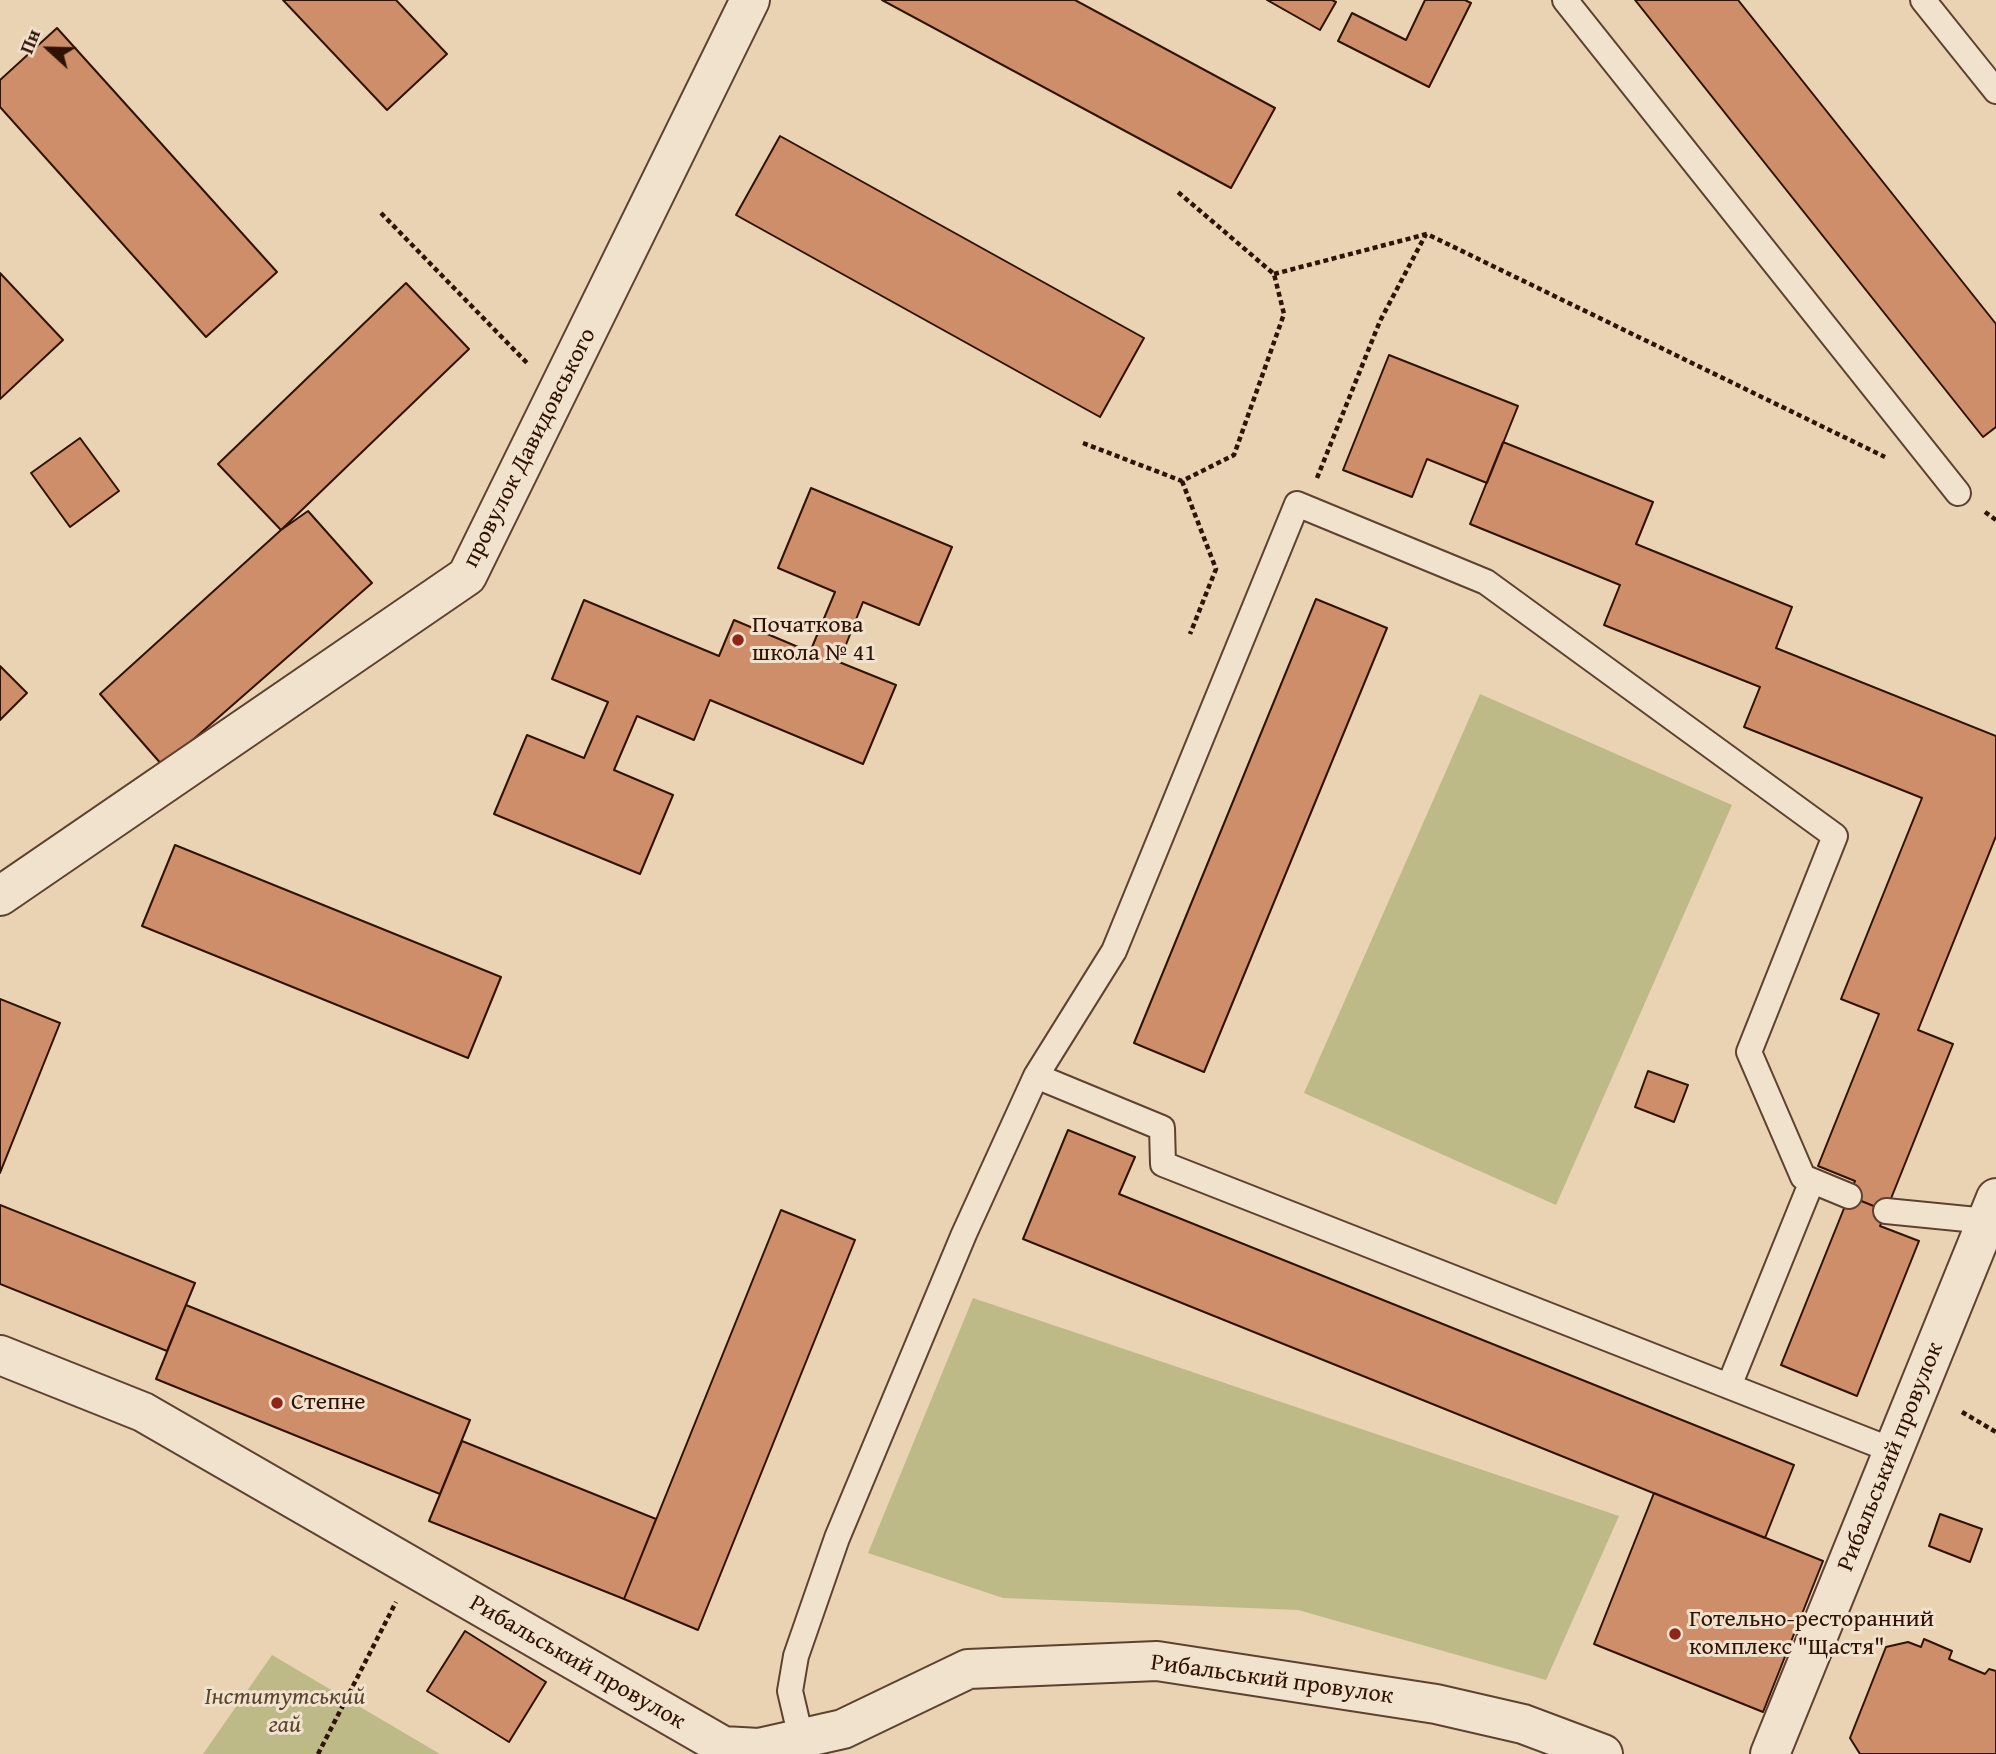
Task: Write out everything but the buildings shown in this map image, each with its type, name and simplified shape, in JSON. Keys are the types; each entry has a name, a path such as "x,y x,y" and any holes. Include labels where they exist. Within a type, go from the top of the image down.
{"street":[{"name":"провулок Давидовського","path":"0,896 467,576 750,0"},
{"name":"Рибальський провулок","path":"1770,1754 1991,1210"},
{"name":"Рибальський провулок","path":"0,1355 143,1412 723,1746 758,1748 843,1729 968,1669 1157,1661 1436,1704 1523,1724 1603,1754"}],"lane":[{"path":"1565,0 1958,493"},
{"path":"1923,0 1996,91"},
{"path":"801,1738 790,1691 796,1656 837,1538 964,1234 1036,1076 1114,951 1297,504 1486,582 1835,836 1749,1052 1803,1177 1849,1196"},
{"path":"1036,1076 1162,1128 1163,1164 1894,1451"},
{"path":"1729,1386 1812,1181"},
{"path":"1886,1210 1991,1210"}],"path":[{"path":"1083,443 1182,481 1234,455 1284,314 1274,274 1178,192"},
{"path":"381,213 558,394"},
{"path":"1274,274 1427,234 1896,463"},
{"path":"1317,512 1317,472 1380,321 1427,234"},
{"path":"1182,481 1216,569 1190,634"},
{"path":"1962,1412 1996,1432"},
{"path":"318,1754 411,1568"}],"green space":[{"path":"1480,694 1732,805 1556,1205 1304,1093"},
{"path":"973,1298 1619,1516 1546,1680 1298,1610 1003,1598 868,1553"},
{"name":"Інститутський гай","path":"272,1655 440,1754 203,1754"}],"place":[{"name":"Початкова школа № 41","path":"738,640"},
{"name":"Степне","path":"277,1403"},
{"name":"Готельно-ресторанний комплекс \"Щастя\"","path":"1675,1634"}]}
